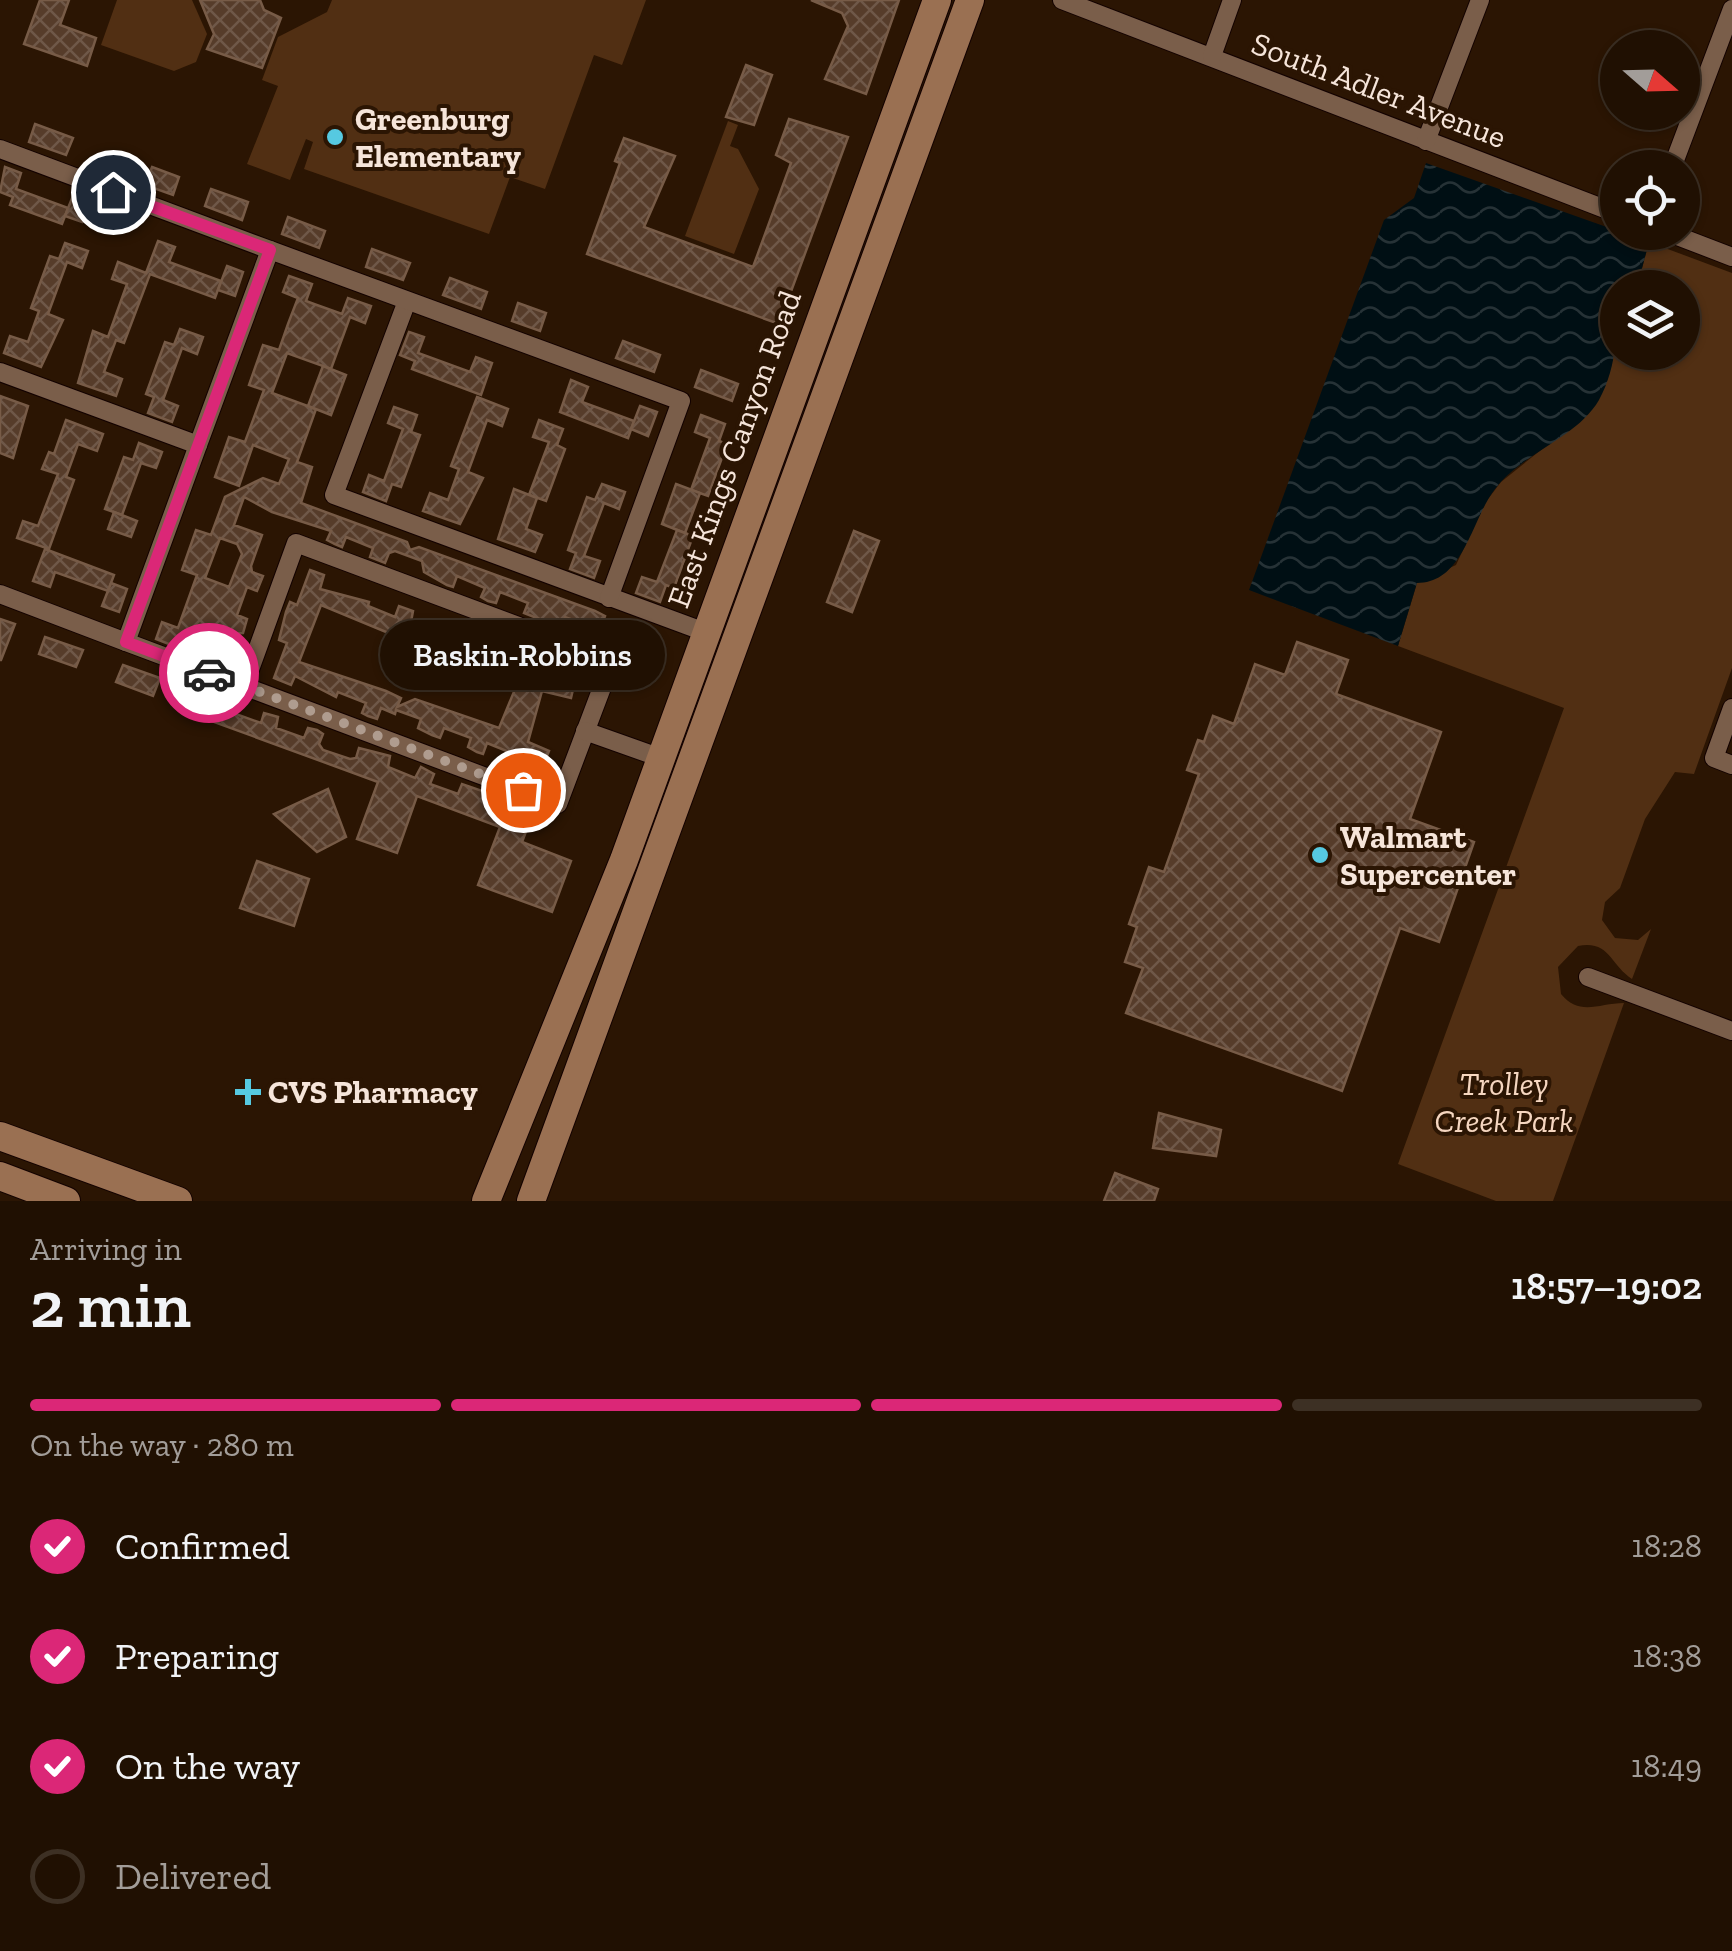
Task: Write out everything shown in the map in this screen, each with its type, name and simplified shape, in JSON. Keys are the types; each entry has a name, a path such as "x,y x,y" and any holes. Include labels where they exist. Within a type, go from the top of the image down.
{"main road":[{"name":"East Kings Canyon Road","path":"486,1201 661,758 937,0"},
{"path":"532,1201 970,0"},
{"path":"0,1136 178,1201"},
{"path":"0,1155 64,1178 135,1185"},
{"path":"0,1176 66,1201"}],"street":[{"name":"South Adler Avenue","path":"1062,0 1600,207"},
{"path":"1212,56 1232,0"},
{"path":"1426,141 1480,0"},
{"path":"1679,150 1732,9"},
{"path":"0,149 681,400 609,598"},
{"path":"1700,245 1732,257"},
{"path":"126,642 270,250"},
{"path":"407,301 334,496 705,632"},
{"path":"0,372 198,445"},
{"path":"0,594 126,642 558,804 612,660 296,543 244,686"},
{"path":"1723,761 1732,708"},
{"path":"585,731 661,758"},
{"path":"1588,976 1732,1031"}],"green space":[{"path":"117,0 192,0 207,34 196,62 174,71 101,45"},
{"path":"332,0 646,0 622,65 594,55 545,189 510,177 489,234 304,169 313,142 306,139 290,180 247,164 278,86 262,80 278,37 327,12"},
{"path":"728,121 738,125 730,146 738,149 759,189 734,254 685,236"},
{"name":"Trolley Creek Park","path":"1647,250 1670,250 1732,273 1732,668 1694,774 1675,772 1645,819 1620,888 1605,902 1602,920 1615,938 1638,940 1651,929 1632,979 1603,950 1589,945 1578,946 1558,967 1561,994 1575,1005 1624,1003 1553,1201 1496,1201 1398,1164 1564,708 1398,646 1417,583 1456,565 1485,503 1501,482 1592,409 1609,370 1700,370 1700,270 1642,270"}],"water":[{"path":"1426,163 1600,225 1600,250 1647,250 1642,270 1600,270 1600,370 1610,370 1599,400 1577,425 1506,476 1487,502 1465,548 1446,573 1417,583 1398,646 1249,590 1384,220 1414,198"}],"building":[{"path":"40,0 69,0 60,25 96,38 87,66 24,44"},
{"path":"200,0 260,0 264,10 281,18 262,68 207,49 214,34"},
{"path":"811,0 899,0 866,94 825,79 848,26 842,13"},
{"path":"746,65 772,75 754,125 726,117"},
{"path":"789,119 848,137 779,324 587,254 620,163 615,161 624,138 675,156 644,227 753,267 791,163 776,155"},
{"path":"35,124 73,138 66,155 29,142"},
{"path":"5,167 21,173 16,189 68,208 62,224 10,205 13,197 0,192"},
{"path":"152,167 179,177 173,195 145,185"},
{"path":"211,189 248,202 242,220 205,206"},
{"path":"74,193 90,199 82,222 65,216"},
{"path":"288,217 325,231 319,248 282,234"},
{"path":"158,241 175,247 169,262 221,281 215,298 150,274 124,343 116,340 104,372 122,379 116,396 78,383 93,331 108,337 127,284 112,279 118,262 146,273"},
{"path":"65,243 88,251 82,268 67,262 48,314 63,320 41,367 4,353 10,336 28,342 39,311 31,308 50,256 59,259"},
{"path":"372,249 410,263 403,280 366,267"},
{"path":"227,266 243,272 235,296 218,290"},
{"path":"289,276 312,284 306,301 314,304 342,314 348,298 371,306 365,323 350,317 331,369 287,353 272,393 316,409 297,462 312,467 301,503 407,542 410,550 419,547 595,611 605,616 600,629 565,617 561,627 547,622 524,613 528,603 500,592 496,603 488,601 481,597 485,588 457,576 453,587 447,585 424,572 422,561 395,551 389,553 385,563 370,557 373,548 346,537 342,547 327,540 331,531 272,512 244,497 234,525 262,535 251,566 252,572 263,576 257,591 247,587 237,615 247,619 243,633 226,634 215,662 156,639 162,622 178,628 197,575 182,570 196,530 211,535 225,497 263,478 279,484 289,459 253,445 239,486 215,477 229,437 245,442 264,390 249,385 263,345 279,350 298,298 283,292","holes":["220,538 237,544 242,554 229,587 205,578"]},
{"path":"450,278 487,292 481,309 443,295"},
{"path":"518,303 546,313 540,331 512,321"},
{"path":"180,329 203,337 197,354 182,348 163,400 178,406 172,422 148,413 154,397 146,394 165,342 174,345"},
{"path":"409,332 424,337 418,353 470,372 476,357 492,363 481,395 412,369 415,361 400,355"},
{"path":"623,341 660,355 654,372 616,358"},
{"path":"323,366 346,375 331,415 308,406"},
{"path":"701,370 738,384 732,401 695,387"},
{"path":"571,380 588,387 582,402 634,421 628,438 560,412"},
{"path":"0,396 28,406 13,458 0,453"},
{"path":"477,397 508,409 502,426 487,420 468,472 483,478 460,524 423,511 430,493 448,500 459,469 451,466"},
{"path":"640,406 657,412 648,436 631,429"},
{"path":"394,407 417,415 411,432 420,435 401,487 392,484 386,501 363,492 369,475 384,481 403,429 388,423"},
{"path":"701,415 725,424 719,441 727,444 708,496 691,490 710,438 695,432"},
{"path":"66,420 103,434 97,451 78,444 66,477 74,480 49,549 17,538 23,521 38,526 58,474 42,469 49,452 54,454"},
{"path":"539,420 563,429 557,445 565,449 546,501 529,495 549,442 533,437"},
{"path":"139,443 162,452 156,468 141,463 122,515 105,509 124,457 133,460"},
{"path":"602,484 625,492 619,509 604,503 584,556 600,561 594,578 570,569 576,553 568,550 587,497 595,500"},
{"path":"676,484 700,493 685,533 662,524"},
{"path":"514,489 537,498 526,529 542,535 535,552 498,539"},
{"path":"114,512 137,521 131,537 108,529"},
{"path":"677,530 693,536 674,588 666,585 660,602 636,593 642,577 657,582"},
{"path":"854,531 879,541 852,612 827,602"},
{"path":"45,549 114,575 108,591 55,572 50,587 33,581"},
{"path":"310,570 324,575 320,589 369,602 368,606 395,617 399,606 413,611 411,622 454,639 458,628 480,637 477,647 504,657 508,647 516,649 524,653 520,663 575,681 571,698 542,691 528,742 549,751 543,766 512,759 514,754 487,743 483,754 477,752 468,747 471,738 444,728 440,738 432,735 418,728 421,719 396,710 395,714 381,708 377,719 368,716 362,713 366,703 338,692 336,697 295,676 291,685 274,678 287,643 279,640 286,612 290,602 297,605","holes":["321,605 417,642 430,637 436,649 449,656 518,682 499,728 415,699 397,707 401,698 386,691 299,662"]},
{"path":"111,583 127,589 119,612 102,606"},
{"path":"0,619 15,624 1,660 0,660"},
{"path":"45,637 83,650 76,667 39,654"},
{"name":"Walmart Supercenter","path":"1297,642 1348,660 1336,694 1441,732 1410,819 1474,842 1439,942 1400,928 1342,1091 1126,1013 1143,968 1125,962 1137,927 1129,924 1149,867 1164,872 1199,774 1187,770 1198,740 1204,742 1213,716 1234,724 1255,664 1285,675"},
{"path":"123,665 160,678 153,696 116,682"},
{"path":"182,694 218,707 221,696 236,701 233,713 261,723 264,713 278,717 276,728 304,738 308,728 317,730 323,734 319,744 323,750 350,759 356,758 359,748 390,756 388,767 415,778 421,767 434,774 430,784 458,794 462,784 497,796 495,808 530,821 522,842 571,861 552,912 478,885 500,827 417,796 397,853 357,839 378,782 187,712 177,707"},
{"path":"328,789 346,837 317,852 274,814"},
{"path":"257,861 309,879 294,926 240,908"},
{"path":"1159,1113 1221,1130 1216,1156 1153,1148"},
{"path":"1115,1173 1158,1189 1154,1201 1104,1201"}],"way so far":[{"path":"209,673 523,790"}],"place":[{"name":"Greenburg Elementary","path":"335,137"},
{"name":"Baskin-Robbins","path":"523,790"},
{"name":"Walmart Supercenter","path":"1320,855"},
{"name":"CVS Pharmacy","path":"248,1092"}],"route":[{"path":"113,192 270,250 126,642 209,673"}]}
